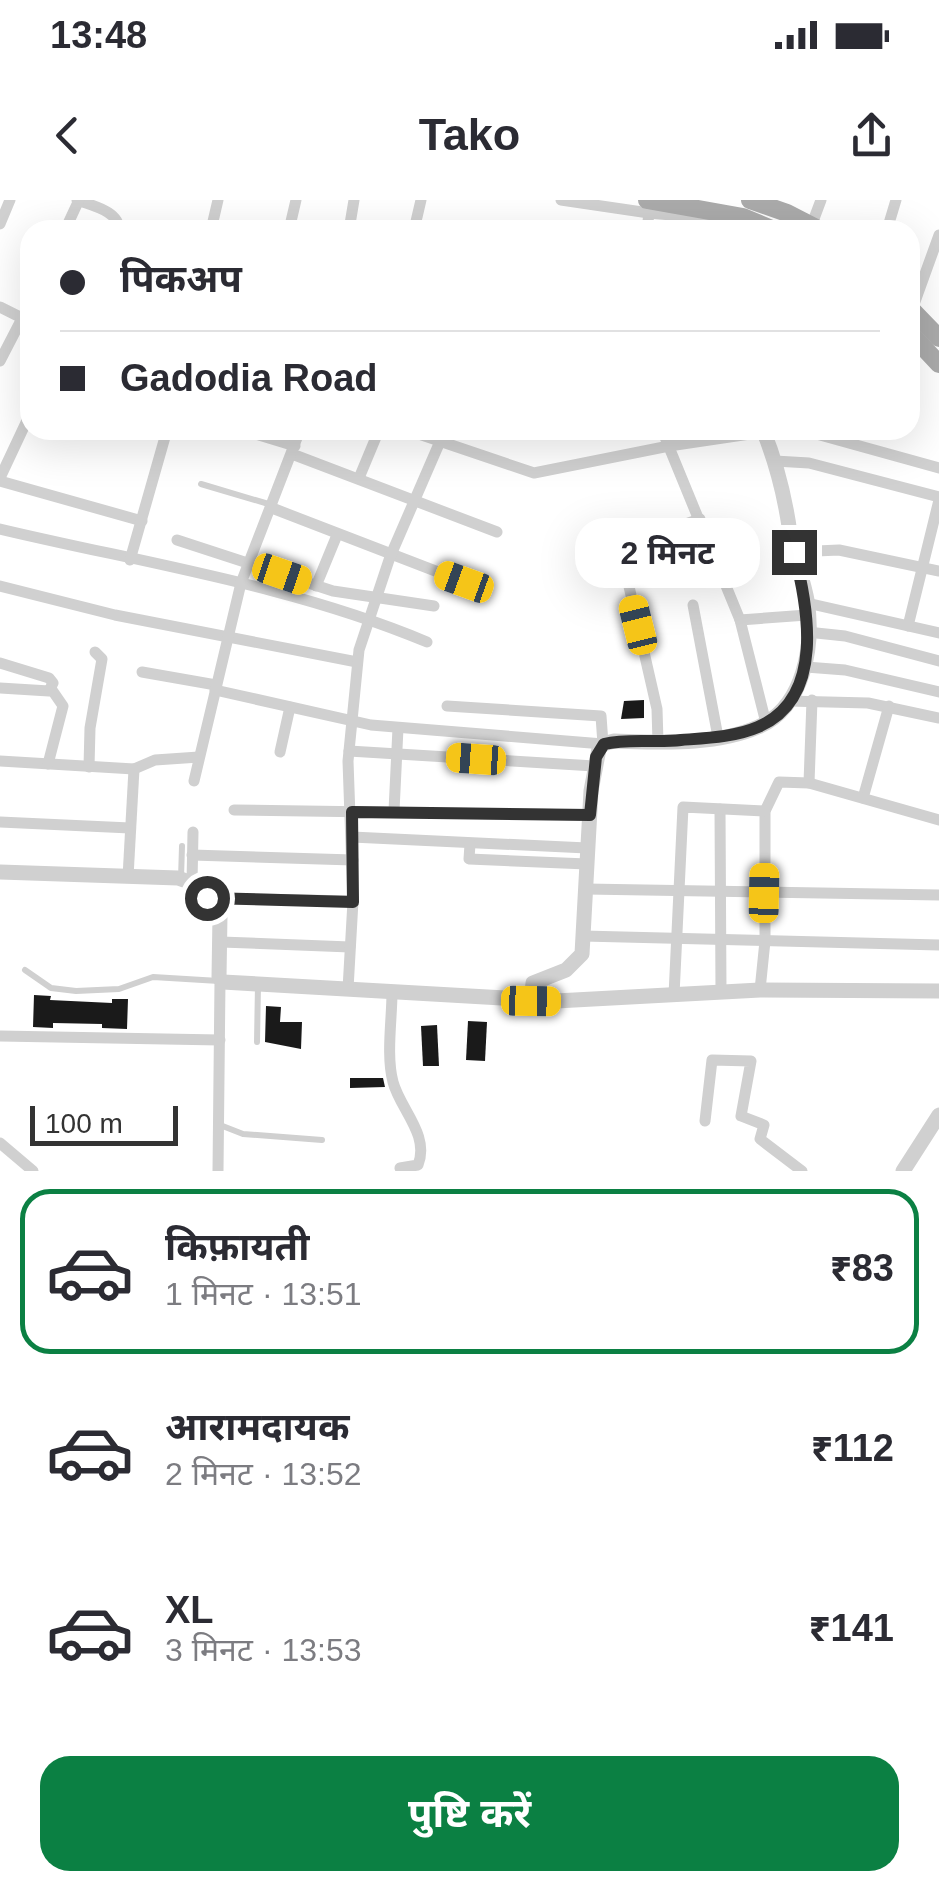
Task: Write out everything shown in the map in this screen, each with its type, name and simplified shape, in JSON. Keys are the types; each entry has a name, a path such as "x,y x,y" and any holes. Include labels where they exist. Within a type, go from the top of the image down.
{"main road":[{"path":"750,200 781,206 804,220"},
{"path":"648,206 748,220"},
{"path":"920,318 939,338"},
{"path":"920,344 939,364"}],"street":[{"path":"0,224 10,200"},
{"path":"78,200 118,220"},
{"path":"560,200 648,206 725,220"},
{"path":"920,285 939,235"},
{"path":"0,361 20,322"},
{"path":"20,436 0,480 142,521"},
{"path":"130,560 164,440"},
{"path":"268,440 497,532"},
{"path":"194,781 241,583 297,440"},
{"path":"359,478 375,440"},
{"path":"432,440 534,473 707,440"},
{"path":"348,990 353,902 349,751 358,662 390,557 440,440"},
{"path":"666,440 740,620 766,723"},
{"path":"142,672 352,722 398,728 604,744 718,736 766,723 788,701 806,666 807,632 807,609 790,518 767,440"},
{"path":"838,440 939,468"},
{"path":"775,461 809,463 939,498 908,626"},
{"path":"272,507 390,557 464,582"},
{"path":"658,742 656,709 620,547 700,519"},
{"path":"0,528 241,583 369,618 428,642"},
{"path":"316,586 338,535"},
{"path":"177,540 316,586 434,606"},
{"path":"794,552 839,550 939,571"},
{"path":"0,586 115,615 358,662"},
{"path":"692,604 718,736"},
{"path":"740,620 807,609 939,634"},
{"path":"807,632 845,636 939,661"},
{"path":"89,767 90,728 102,659 94,652"},
{"path":"0,662 50,678 53,684 52,690 63,706 48,764"},
{"path":"806,666 845,670 939,692"},
{"path":"0,688 52,690"},
{"path":"810,783 812,700"},
{"path":"788,701 889,706 939,718"},
{"path":"280,752 290,706"},
{"path":"447,706 601,716 604,744 594,766 580,958 562,972 533,983 531,1001"},
{"path":"863,798 889,706"},
{"path":"394,811 398,728"},
{"path":"349,751 594,766"},
{"path":"0,761 134,769 155,760 199,757"},
{"path":"128,877 134,769"},
{"path":"760,990 765,941 765,811 778,782 810,783 939,820"},
{"path":"674,995 683,807 765,811"},
{"path":"720,809 722,992"},
{"path":"234,810 590,815"},
{"path":"0,822 130,828"},
{"path":"186,881 187,850 193,832"},
{"path":"352,836 470,844 470,859 587,856"},
{"path":"187,850 353,860"},
{"path":"0,872 186,881 220,915 218,1171"},
{"path":"586,889 939,895"},
{"path":"207,898 353,902"},
{"path":"583,936 939,945"},
{"path":"221,942 350,947"},
{"path":"220,981 531,1001 760,990 939,992"},
{"path":"392,992 392,1081 416,1131 422,1154 418,1164 400,1168"},
{"path":"0,1036 220,1040"},
{"path":"706,1121 712,1060 750,1061 741,1116 764,1124 760,1140 802,1171"},
{"path":"911,1168 939,1115"},
{"path":"0,1143 33,1171"}],"lane":[{"path":"201,484 272,507"},
{"path":"25,970 51,988 76,991 119,990 153,977 220,981"},
{"path":"257,1042 258,984"},
{"path":"219,1124 243,1134 322,1140"}],"building":[{"path":"644,700 644,718 621,719 624,701"},
{"path":"34,995 51,996 50,1000 112,1003 112,999 128,999 127,1029 102,1028 102,1024 53,1023 53,1028 33,1027"},
{"path":"266,1006 281,1007 280,1022 302,1022 301,1049 265,1042"},
{"path":"468,1021 487,1022 485,1061 466,1060"},
{"path":"437,1025 439,1066 423,1066 421,1026"},
{"path":"350,1078 383,1078 385,1087 350,1088"}],"route":[{"path":"207,898 353,902 352,812 590,815 596,757 604,744 707,738 758,728 782,708 806,666 807,603 794,552"}]}
